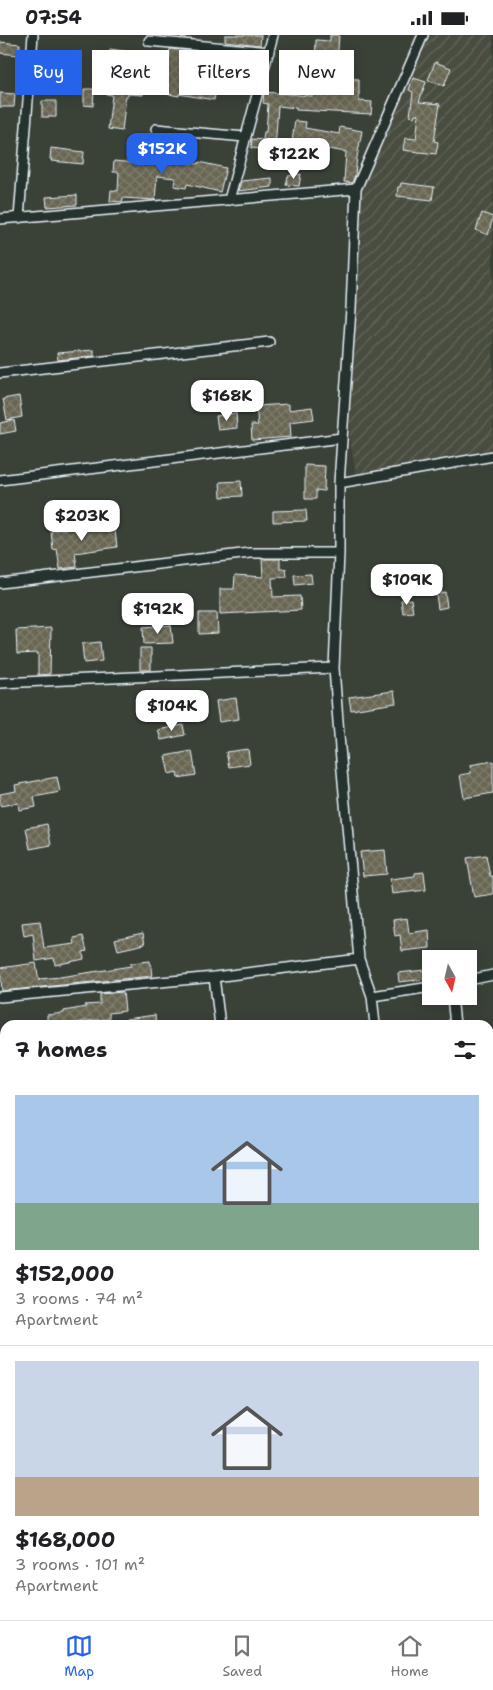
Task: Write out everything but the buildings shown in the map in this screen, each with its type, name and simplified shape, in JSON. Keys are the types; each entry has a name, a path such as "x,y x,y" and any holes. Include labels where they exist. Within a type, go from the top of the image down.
{"street":[{"path":"19,218 33,35"},
{"path":"269,52 273,35"},
{"path":"374,1020 372,996 359,959 334,668 339,553 338,483 351,309 356,189 423,35"},
{"path":"149,41 247,50"},
{"path":"229,200 257,95"},
{"path":"156,129 245,137"},
{"path":"0,219 356,189"},
{"path":"0,373 268,342"},
{"path":"0,480 342,438"},
{"path":"338,483 493,456"},
{"path":"0,583 250,553 339,553"},
{"path":"0,683 334,668"},
{"path":"0,997 214,977 359,959"},
{"path":"478,978 493,975"},
{"path":"214,977 219,1020"},
{"path":"372,996 422,988"},
{"path":"453,1005 454,1020"}],"shaded area":[{"path":"419,35 493,35 493,450 356,474 350,441 351,309 356,189"}]}
